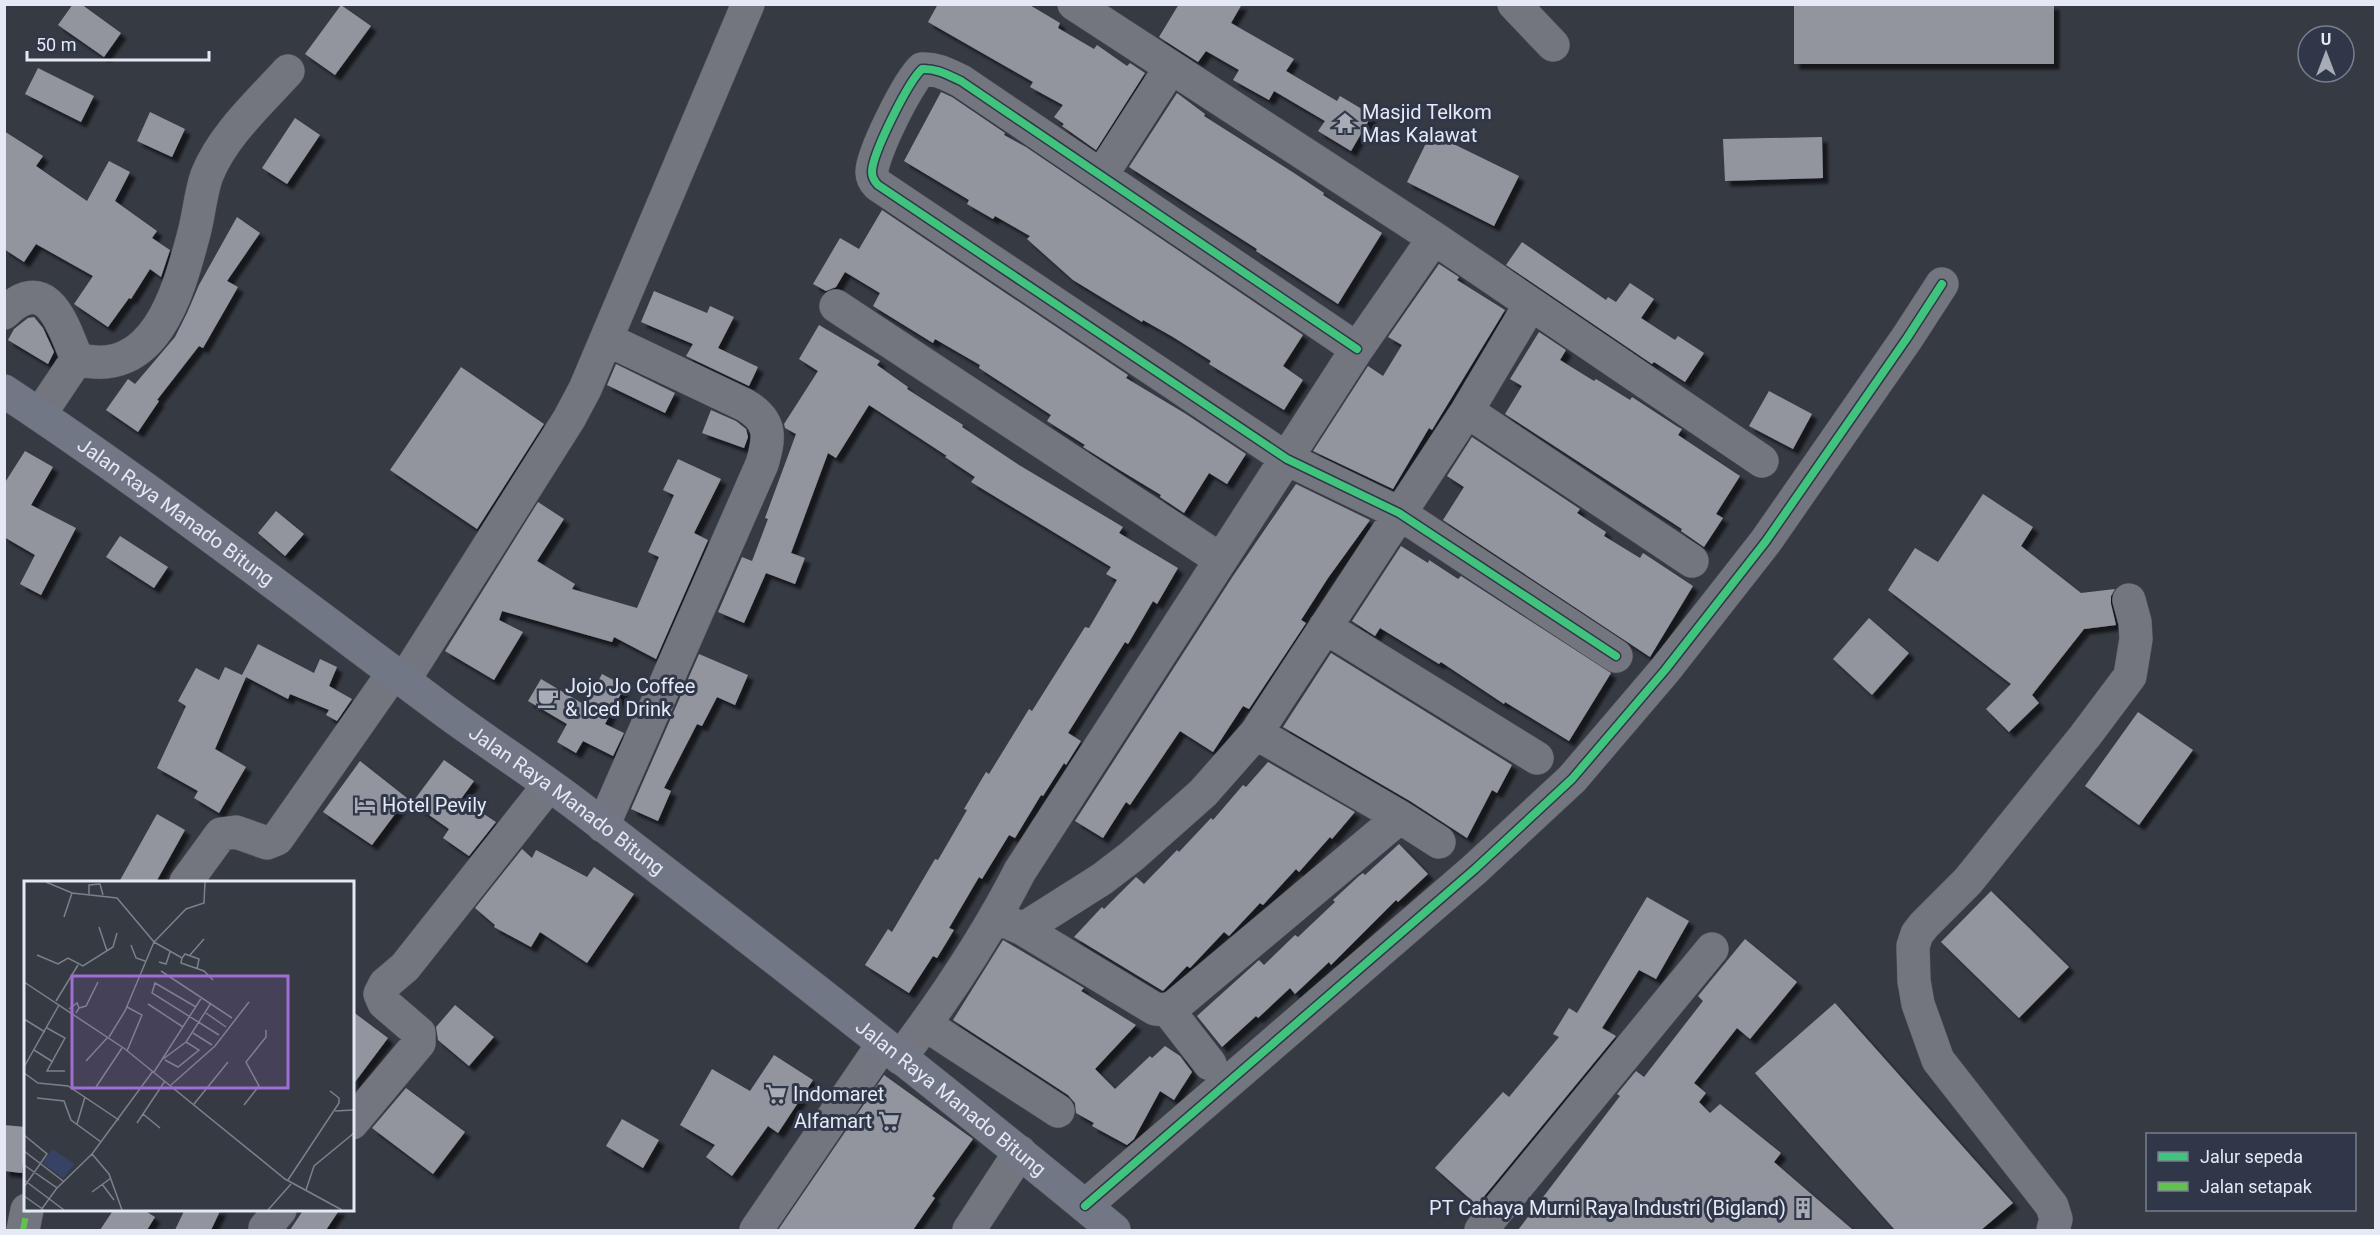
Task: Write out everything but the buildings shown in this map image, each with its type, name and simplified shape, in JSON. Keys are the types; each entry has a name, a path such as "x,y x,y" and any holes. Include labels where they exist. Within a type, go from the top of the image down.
{"highway":[{"name":"Jalan Raya Manado Bitung","path":"4,391 217,538 399,676 549,785 892,1051 1114,1230"}],"street":[{"path":"187,881 221,834 236,832 267,843 277,839 399,676 569,419 606,339 748,4"},
{"path":"1074,4 1434,238 1762,461"},
{"path":"1514,4 1554,45"},
{"path":"1357,349 961,81 926,68 922,69 913,80 885,134 872,172 874,180 894,196 1287,459 1399,513 1616,656"},
{"path":"1101,176 1171,68"},
{"path":"77,359 102,363 114,360 136,352 153,337 163,321 183,273 194,237 207,176 218,153 288,71"},
{"path":"1009,923 1020,871 1357,349 1434,238"},
{"path":"1085,1206 1475,869 1572,778 1665,670 1766,541 1942,284"},
{"path":"4,314 21,301 41,298 48,302 58,315 77,359"},
{"path":"756,1230 892,1051 926,1025 1009,923 1102,879 1132,856 1203,793 1256,733 1467,411 1530,305"},
{"path":"836,306 1221,560"},
{"path":"603,826 762,464 768,432 759,413 606,339"},
{"path":"40,414 77,359"},
{"path":"1467,411 1692,561"},
{"path":"2053,1230 2055,1219 2052,1206 1938,1060 1918,1004 1914,981 1913,946 1917,934 1924,925 1968,881 2085,736 2130,676 2136,639 2135,622 2129,600"},
{"path":"1325,627 1536,758"},
{"path":"1256,733 1439,842"},
{"path":"354,1121 419,1043 419,1033 384,1003 380,994 385,984 405,967 549,785"},
{"path":"1009,923 1155,1009 1168,1010 1400,817"},
{"path":"1481,1230 1712,949"},
{"path":"1168,1010 1210,1064"},
{"path":"926,1025 1058,1111"},
{"path":"969,1230 1020,1152"},
{"path":"23,1230 27,1211"}],"marked path":[{"path":"23,1230 27,1211"}],"cycle path":[{"path":"1357,349 961,81 947,74 922,69 900,103 884,135 872,172 874,181 878,185 1287,459 1399,513 1616,656"},
{"path":"1085,1206 1475,869 1572,779 1665,670 1766,541 1942,284"}],"place":[{"name":"Masjid Telkom Mas Kalawat","path":"1345,123"},
{"name":"Jojo Jo Coffee & Iced Drink","path":"548,698"},
{"name":"Hotel Pevily","path":"365,805"},
{"name":"Indomaret","path":"776,1094"},
{"name":"Alfamart","path":"889,1121"},
{"name":"PT Cahaya Murni Raya Industri (Bigland)","path":"1803,1208"}]}
